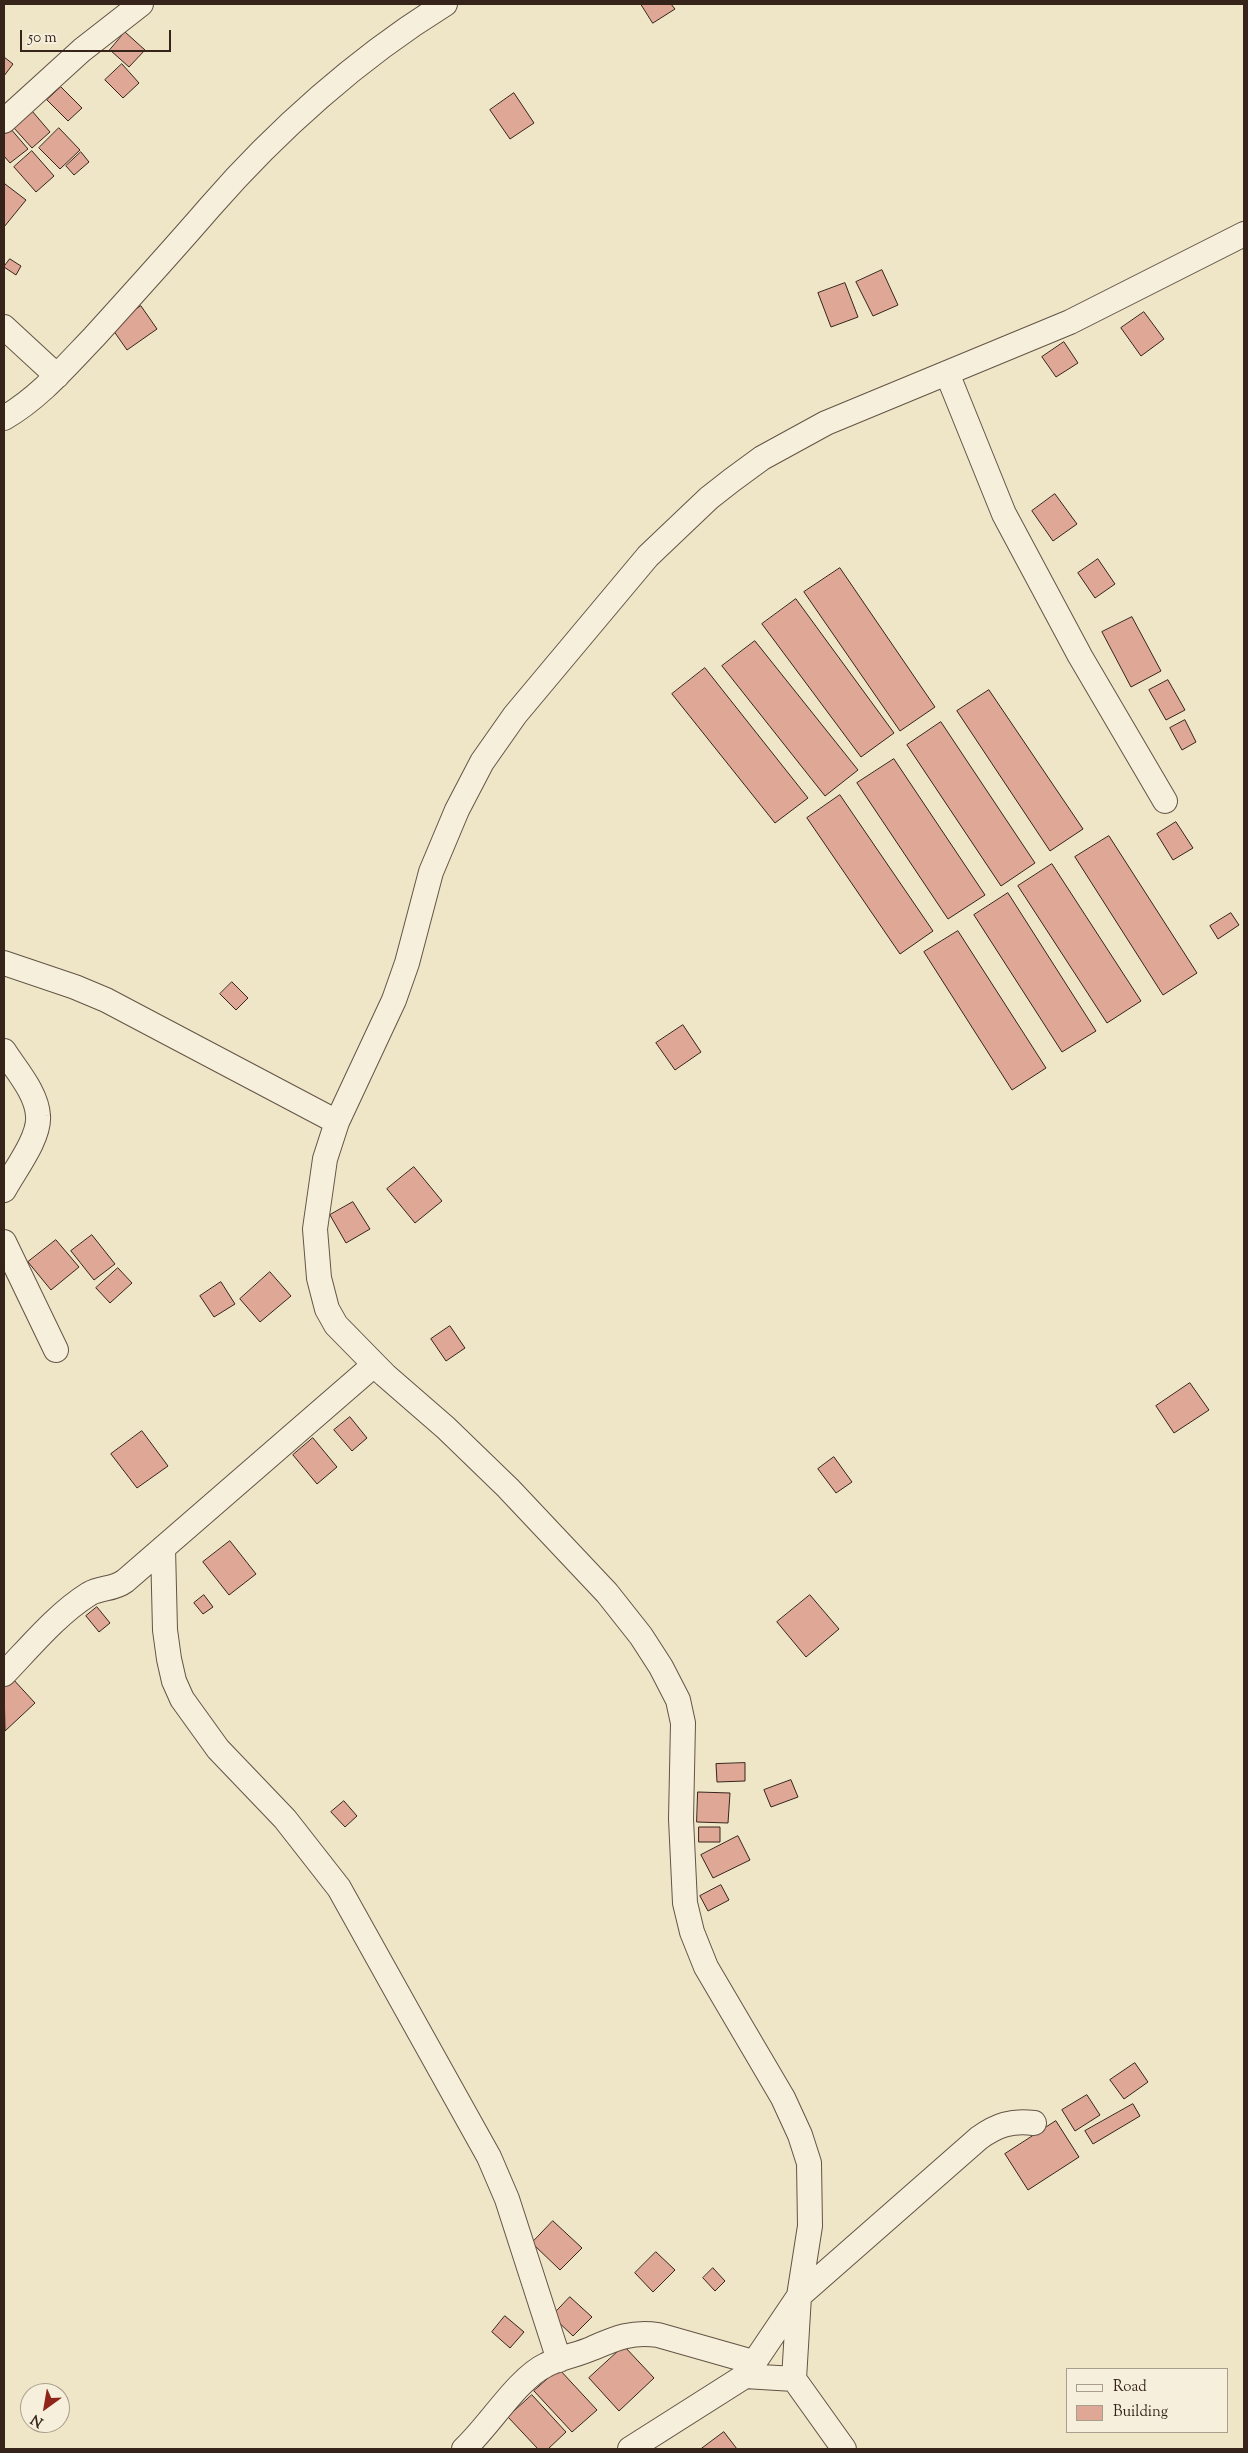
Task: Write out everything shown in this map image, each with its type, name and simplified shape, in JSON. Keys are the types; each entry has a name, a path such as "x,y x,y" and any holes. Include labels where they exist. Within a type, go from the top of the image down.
{"street":[{"path":"4,121 82,50 141,4"},
{"path":"4,418 57,376 154,273 211,205 294,120 331,86 373,53 444,4"},
{"path":"844,2449 794,2379 799,2296 810,2226 809,2163 800,2135 782,2098 706,1967 692,1932 685,1903 682,1865 683,1723 678,1700 661,1667 646,1644 607,1593 508,1488 446,1428 374,1365 336,1325 327,1309 319,1278 315,1229 325,1159 337,1122 394,1000 407,963 430,872 457,810 482,762 515,714 648,556 709,498 732,480 794,439 826,423 1070,322 1244,234"},
{"path":"4,326 57,376"},
{"path":"947,373 1000,506 1015,537 1080,656 1165,801"},
{"path":"4,963 67,984 106,1000 337,1122"},
{"path":"4,1051 29,1090 39,1118 28,1149 4,1190"},
{"path":"4,1242 56,1350"},
{"path":"4,1674 68,1609 96,1590 110,1589 120,1585 374,1365"},
{"path":"163,1548 165,1630 168,1659 177,1687 197,1721 218,1749 285,1819 339,1888 489,2157 507,2199 559,2360"},
{"path":"630,2449 749,2369 799,2296 979,2138 994,2127 1009,2122 1034,2123"},
{"path":"464,2449 490,2423 528,2378 546,2365 622,2335 646,2333 749,2369 794,2379"}],"building":[{"path":"641,4 671,4 675,9 653,23"},
{"path":"125,32 145,50 129,67 110,50"},
{"path":"4,57 13,64 4,76"},
{"path":"122,64 139,83 123,98 105,80"},
{"path":"61,87 82,108 68,121 47,100"},
{"path":"514,93 534,123 510,139 490,110"},
{"path":"32,111 50,132 32,148 14,128"},
{"path":"10,128 28,149 10,163 4,156 4,133"},
{"path":"59,128 80,150 60,169 39,148"},
{"path":"32,151 54,176 36,192 14,167"},
{"path":"81,152 89,162 74,175 66,166"},
{"path":"4,185 26,200 4,227"},
{"path":"10,259 21,266 16,275 4,267"},
{"path":"882,270 898,305 873,316 856,282"},
{"path":"845,283 858,317 831,327 818,293"},
{"path":"141,306 157,329 127,350 111,327"},
{"path":"1144,312 1164,339 1141,356 1121,328"},
{"path":"1064,342 1078,363 1056,377 1042,357"},
{"path":"1055,494 1077,524 1053,541 1032,511"},
{"path":"1098,559 1115,584 1095,598 1078,573"},
{"path":"840,568 935,707 900,731 804,592"},
{"path":"796,599 894,733 861,757 762,624"},
{"path":"1132,617 1161,671 1131,687 1102,632"},
{"path":"755,641 858,770 825,796 722,666"},
{"path":"705,668 808,798 775,823 672,694"},
{"path":"1168,680 1185,710 1166,720 1149,690"},
{"path":"989,690 1083,829 1050,851 957,711"},
{"path":"1185,720 1196,742 1182,750 1170,728"},
{"path":"941,722 1035,863 1001,886 907,745"},
{"path":"894,759 985,895 948,919 857,783"},
{"path":"840,795 933,931 900,954 807,818"},
{"path":"1176,822 1193,848 1173,860 1157,834"},
{"path":"1109,836 1197,973 1163,995 1075,857"},
{"path":"1052,864 1141,1001 1107,1023 1018,886"},
{"path":"1008,893 1096,1031 1062,1052 974,915"},
{"path":"1231,913 1239,925 1218,939 1210,926"},
{"path":"958,931 1046,1068 1012,1090 924,952"},
{"path":"232,982 248,998 236,1010 220,994"},
{"path":"683,1025 701,1052 675,1070 656,1043"},
{"path":"414,1167 442,1201 415,1223 387,1189"},
{"path":"353,1202 370,1229 346,1243 330,1215"},
{"path":"92,1235 115,1264 94,1280 71,1251"},
{"path":"56,1240 79,1267 51,1290 28,1262"},
{"path":"118,1268 132,1283 110,1303 96,1288"},
{"path":"270,1272 291,1296 260,1322 240,1299"},
{"path":"221,1282 235,1304 214,1317 200,1296"},
{"path":"450,1326 465,1348 446,1361 431,1339"},
{"path":"1190,1383 1209,1410 1174,1433 1156,1406"},
{"path":"350,1417 367,1438 352,1451 334,1430"},
{"path":"142,1431 168,1466 137,1488 111,1454"},
{"path":"313,1438 337,1467 317,1484 293,1455"},
{"path":"834,1457 852,1482 836,1493 818,1469"},
{"path":"230,1541 256,1574 229,1595 203,1562"},
{"path":"204,1595 213,1607 203,1614 194,1603"},
{"path":"810,1595 839,1629 806,1657 777,1622"},
{"path":"97,1607 110,1623 99,1632 86,1616"},
{"path":"12,1678 35,1703 5,1731 4,1685"},
{"path":"745,1763 745,1781 717,1782 716,1764"},
{"path":"791,1780 798,1797 771,1807 764,1790"},
{"path":"698,1792 730,1793 728,1823 697,1822"},
{"path":"344,1801 357,1816 345,1827 331,1812"},
{"path":"699,1827 720,1827 720,1842 699,1842"},
{"path":"738,1836 750,1860 713,1878 701,1855"},
{"path":"721,1885 729,1900 708,1911 700,1896"},
{"path":"1135,2063 1148,2082 1124,2099 1110,2080"},
{"path":"1087,2095 1100,2115 1075,2131 1062,2110"},
{"path":"1133,2104 1140,2116 1093,2144 1085,2131"},
{"path":"1056,2121 1079,2157 1028,2190 1005,2154"},
{"path":"553,2221 582,2248 560,2270 532,2243"},
{"path":"656,2252 675,2270 653,2292 635,2273"},
{"path":"713,2268 725,2281 715,2291 703,2278"},
{"path":"570,2297 592,2317 573,2336 552,2316"},
{"path":"505,2316 524,2332 510,2348 492,2332"},
{"path":"624,2346 654,2378 619,2411 589,2378"},
{"path":"559,2369 597,2410 572,2432 534,2391"},
{"path":"532,2395 566,2432 548,2449 538,2449 508,2417"},
{"path":"724,2432 737,2449 701,2449"}]}
